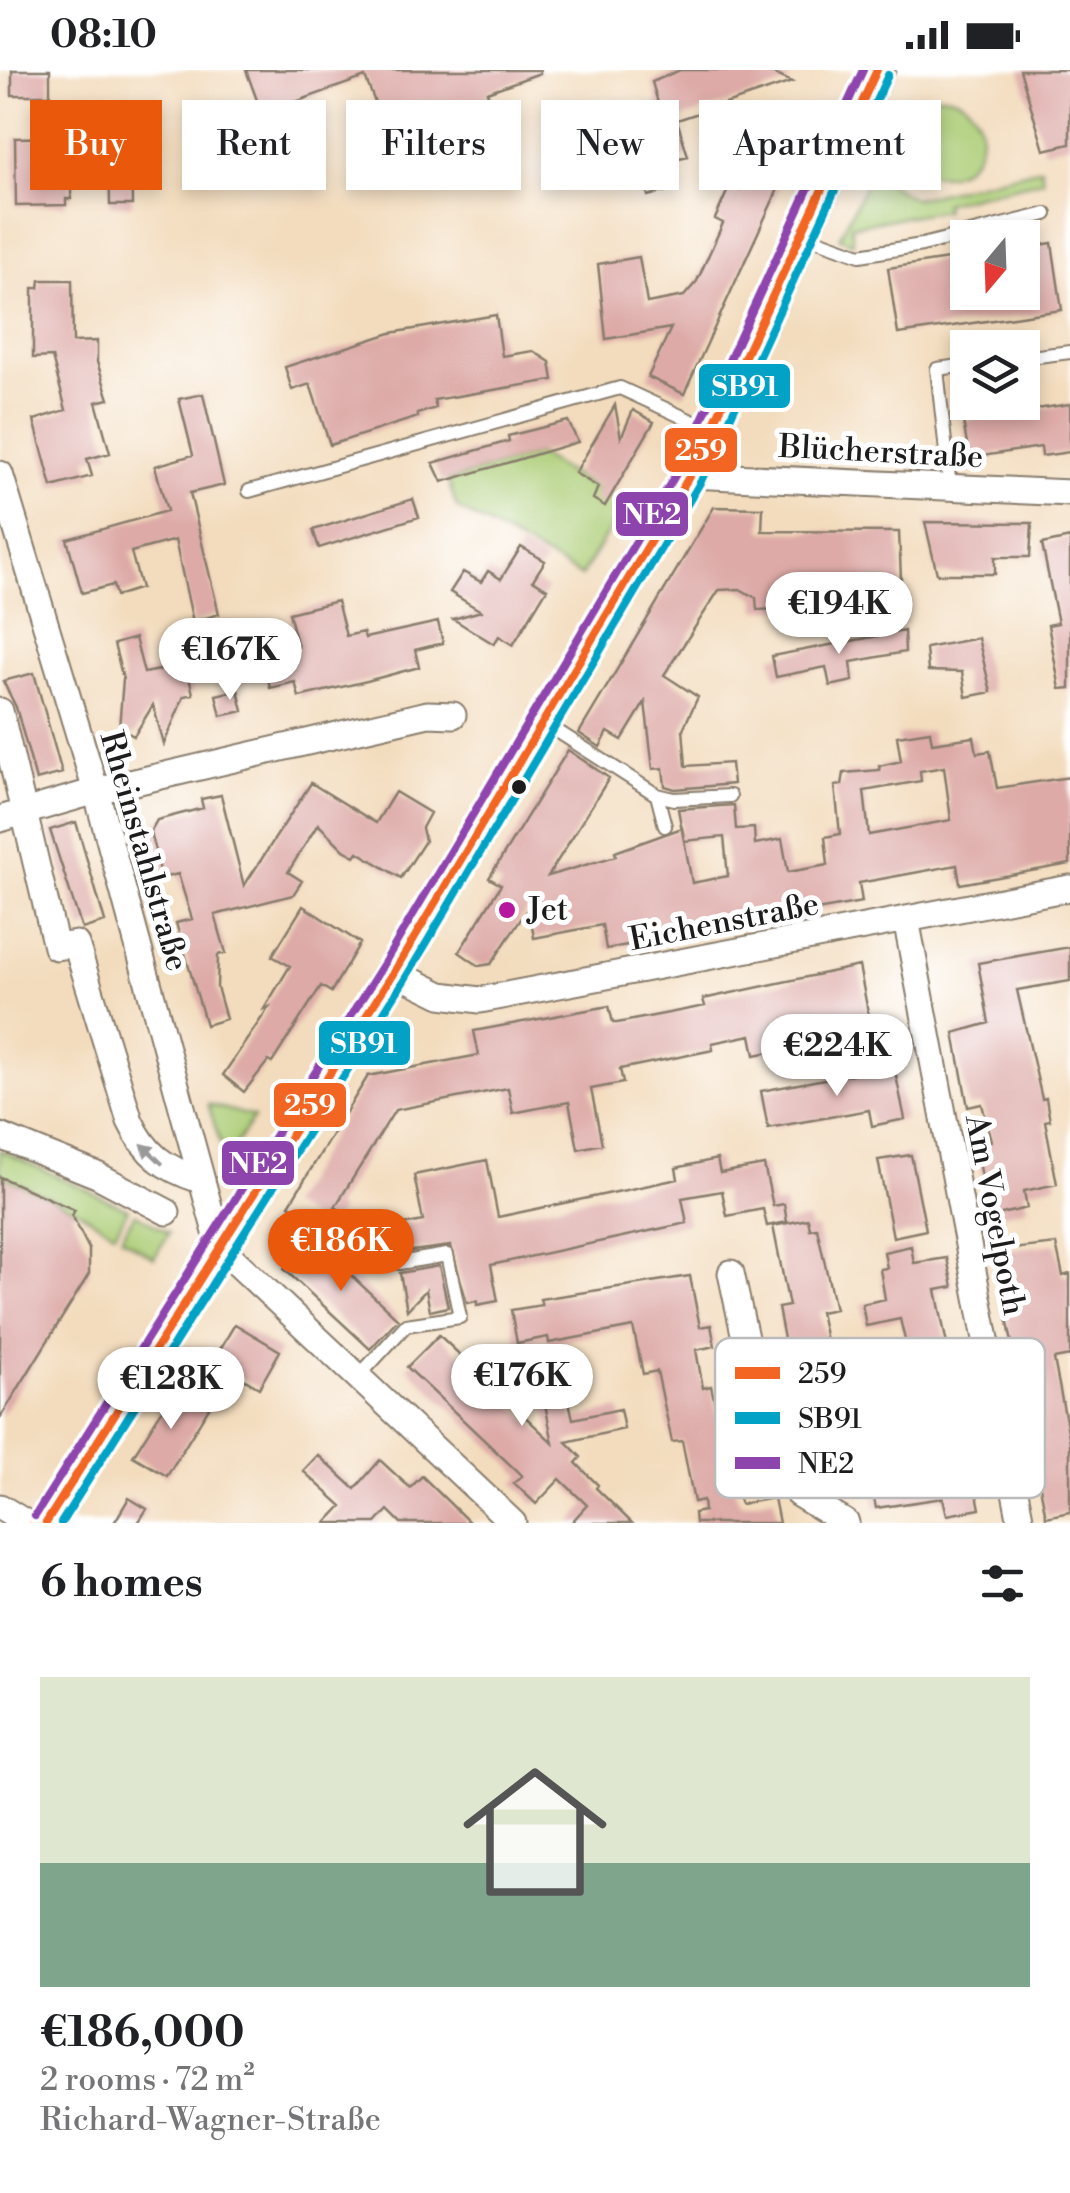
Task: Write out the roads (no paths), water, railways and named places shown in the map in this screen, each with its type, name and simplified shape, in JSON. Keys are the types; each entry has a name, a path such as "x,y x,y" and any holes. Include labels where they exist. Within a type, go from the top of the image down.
{"main road":[{"path":"46,1523 394,972 690,475 877,70"}],"street":[{"name":"Blücherstraße","path":"690,475 1070,492"},
{"name":"Rheinstahlstraße","path":"1,488 96,792 220,1247"},
{"path":"0,711 18,822 56,947 76,944 125,1106 142,1148 169,1170 200,1180"},
{"path":"18,822 96,792 428,714 454,715"},
{"name":"Eichenstraße","path":"394,972 442,995 480,1000 1070,888"},
{"name":"Am Vogelpoth","path":"906,919 986,1338"},
{"path":"0,1136 98,1175 167,1212"},
{"path":"220,1247 499,1518"},
{"path":"731,1273 745,1338"},
{"path":"805,1498 846,1523"},
{"name":"Am Vogelpoth","path":"1017,1498 1022,1523"},
{"path":"0,1507 26,1523"}],"lane":[{"path":"802,234 860,255 922,246 1046,214"},
{"path":"1040,356 1070,352"},
{"path":"950,367 937,369 950,488"},
{"path":"249,491 620,388 711,430"},
{"path":"544,723 657,795 674,799 730,796"},
{"path":"657,795 665,826"},
{"path":"358,1377 406,1325 460,1316 447,1255 399,1263"}],"place":[{"name":"Jet","path":"507,910"}]}
